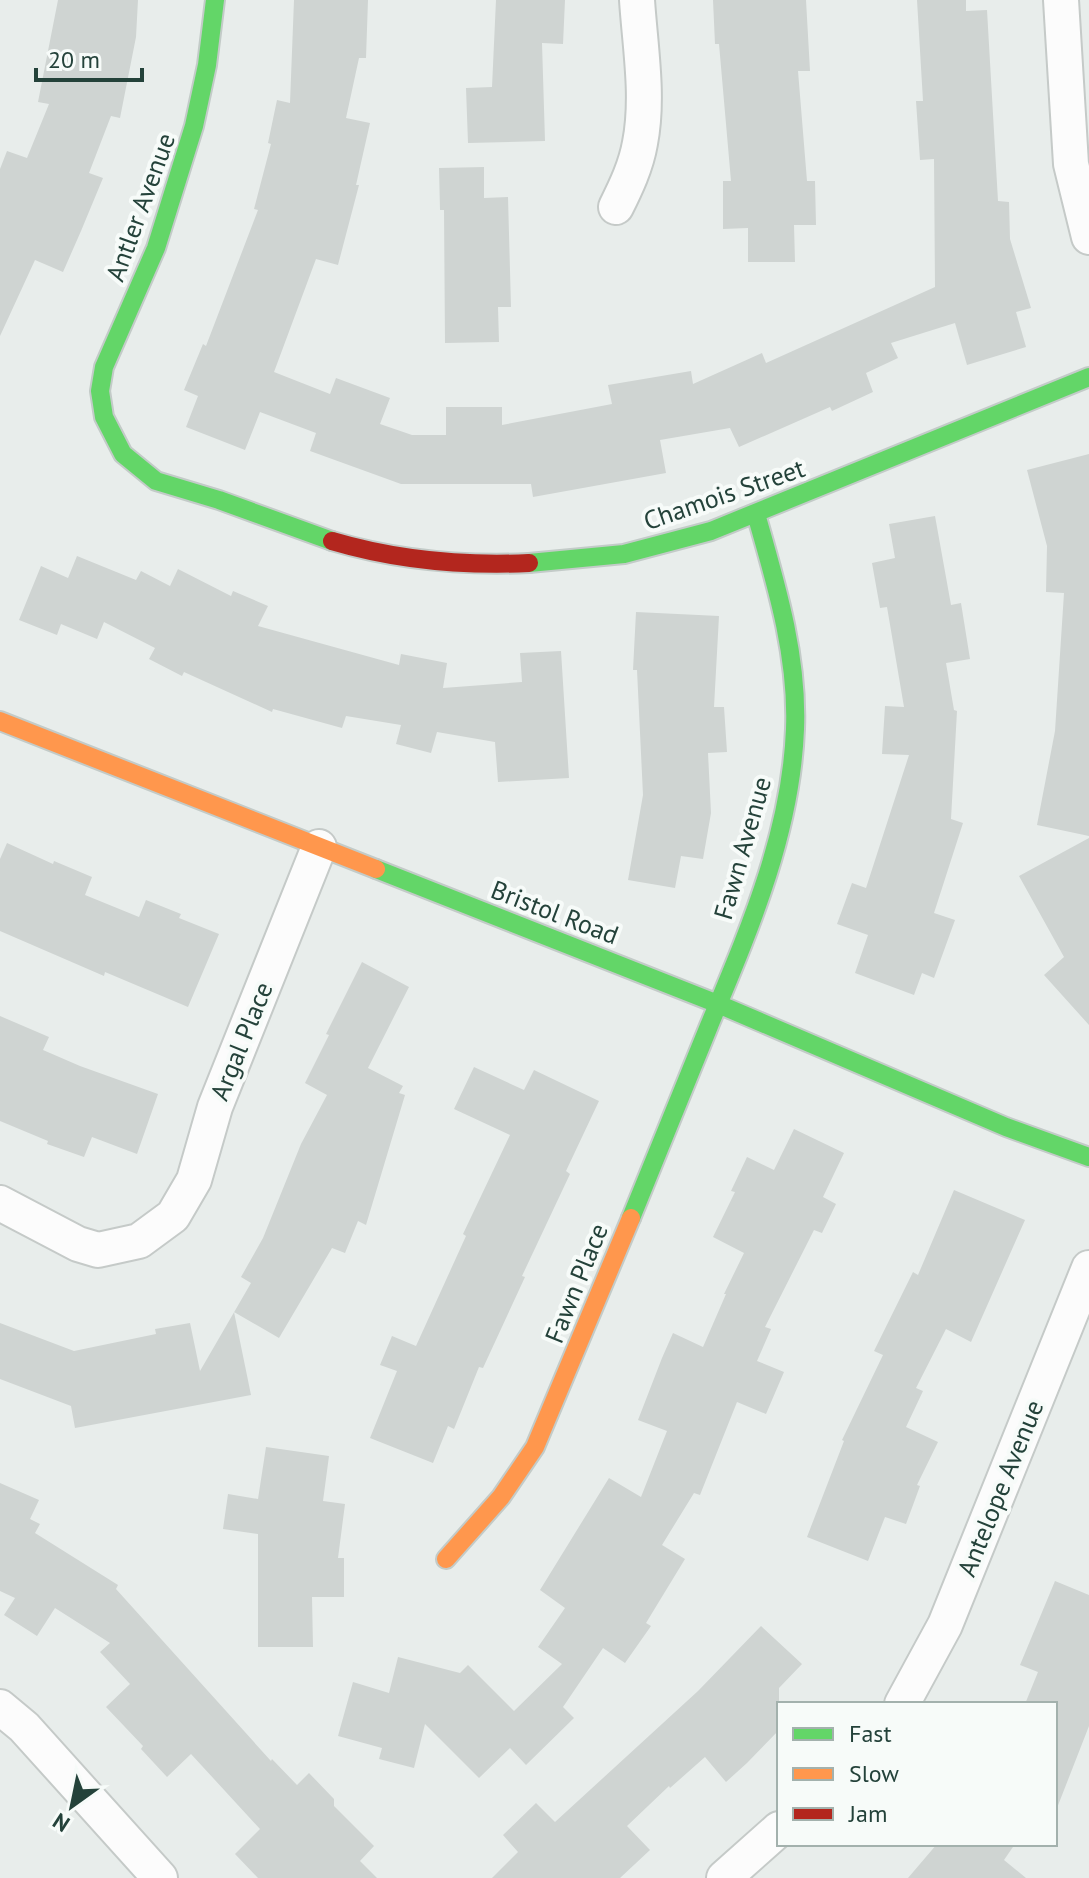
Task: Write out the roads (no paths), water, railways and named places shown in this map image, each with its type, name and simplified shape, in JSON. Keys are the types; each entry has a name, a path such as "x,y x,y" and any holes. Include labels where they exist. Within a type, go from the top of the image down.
{"street":[{"name":"Antler Avenue","path":"105,425 100,386 106,362 154,252 196,127 215,0"},
{"path":"616,207 631,175 640,144 644,112 637,0"},
{"path":"1071,17 1071,164 1089,237"},
{"name":"Chamois Street","path":"105,425 116,445 131,462 166,485 212,497 331,541 401,556 487,564 578,561 661,546 756,514 1089,377"},
{"name":"Fawn Avenue","path":"718,1004 768,873 780,830 794,754 795,710 789,636 756,514"},
{"name":"Bristol Road","path":"0,721 718,1004 1006,1127 1089,1157"},
{"name":"Argal Place","path":"0,1203 78,1244 98,1250 139,1241 173,1216 194,1180 215,1107 319,847"},
{"name":"Fawn Place","path":"446,1559 502,1497 533,1452 545,1428 718,1004"},
{"name":"Antelope Avenue","path":"903,1702 945,1625 1089,1268"},
{"path":"0,1707 24,1727 145,1873"},
{"path":"724,1878 777,1831"}]}
